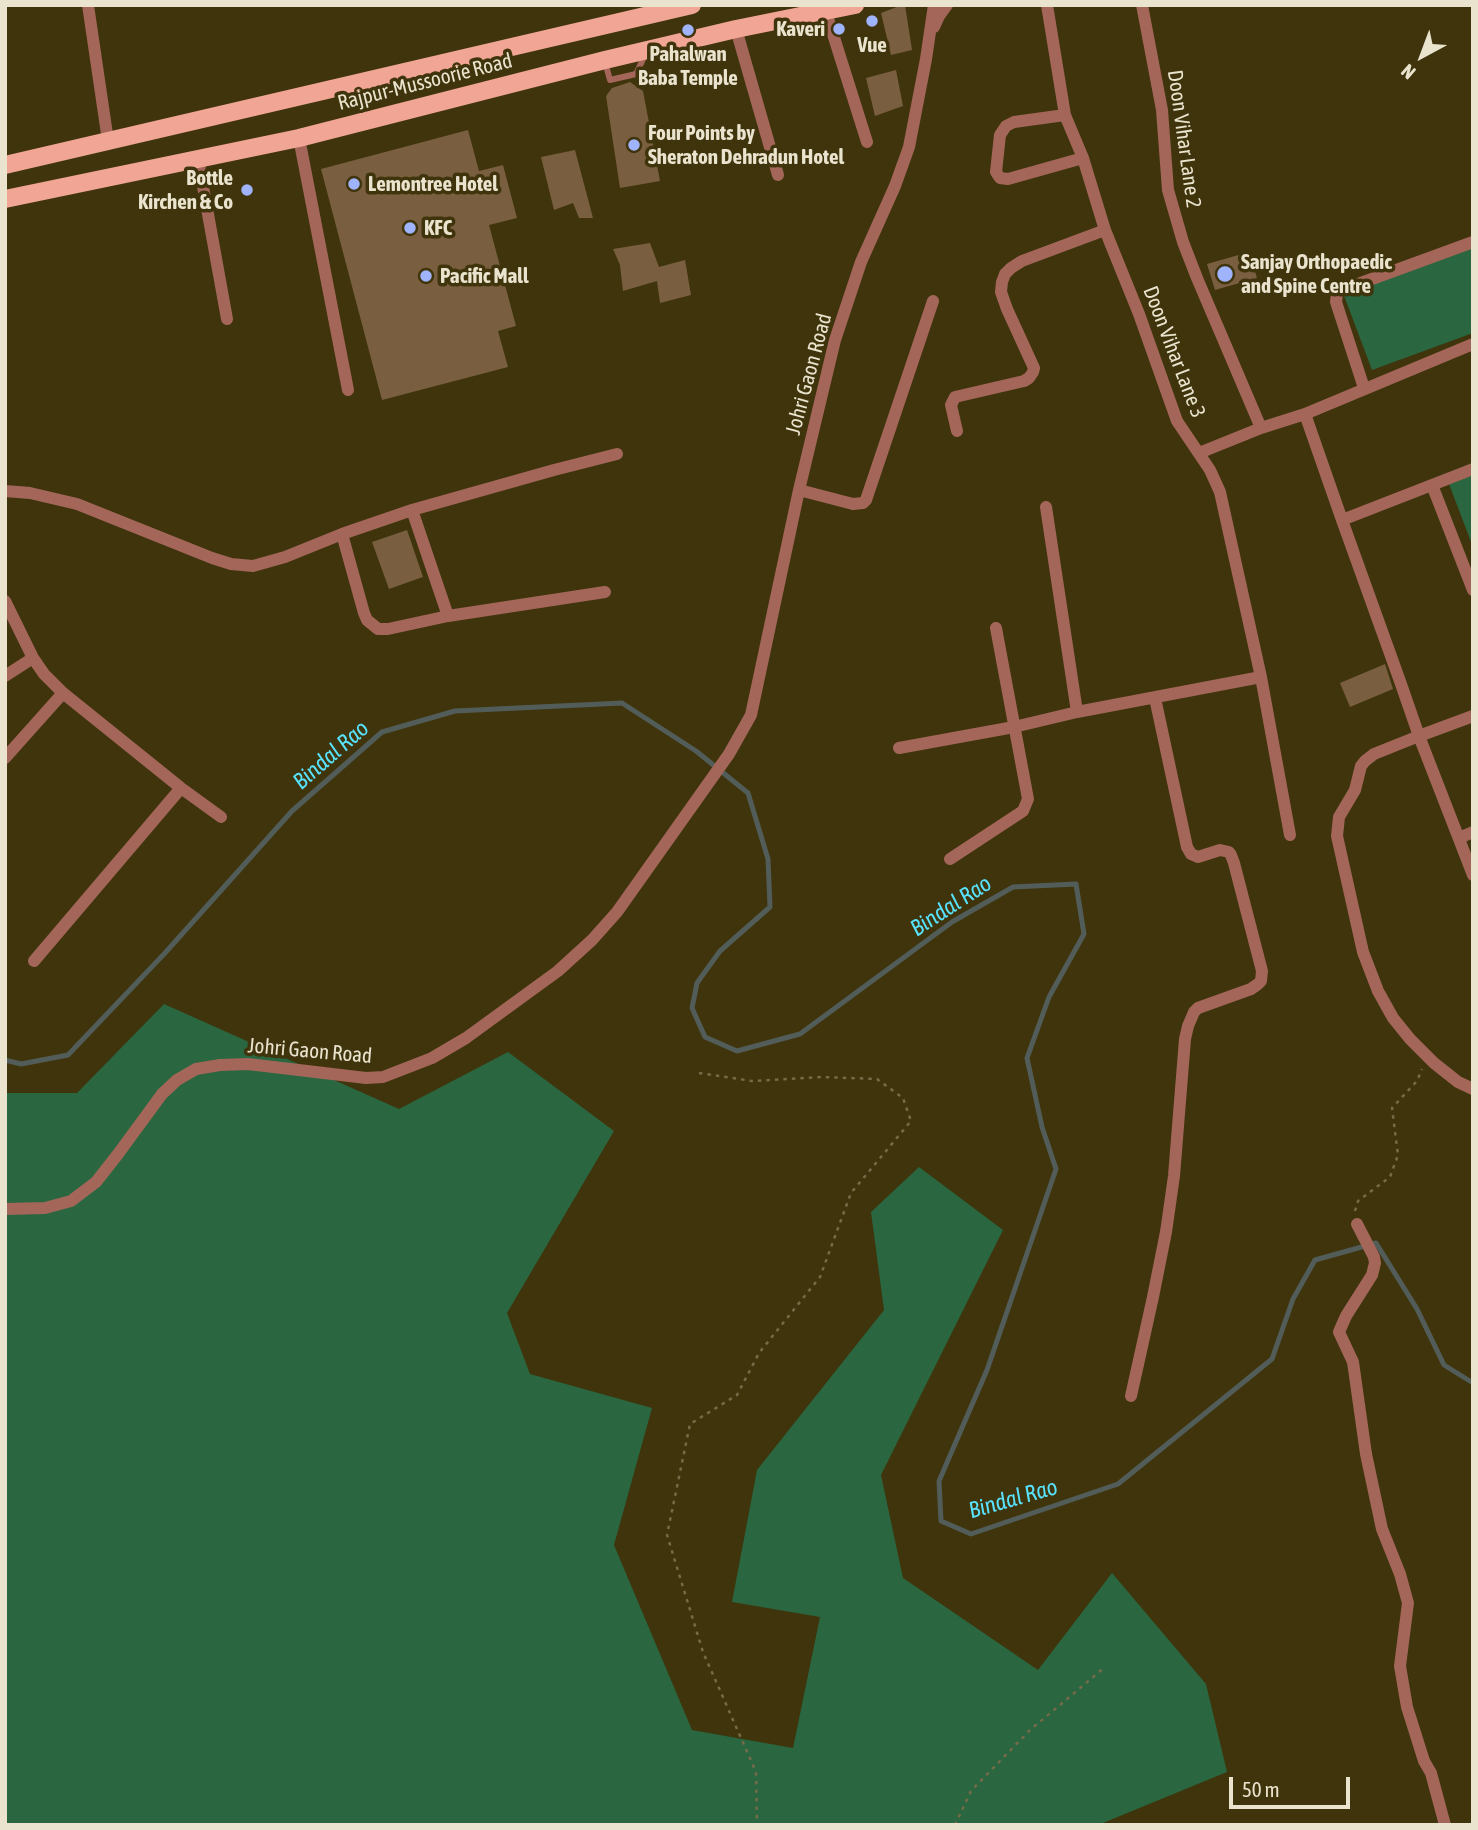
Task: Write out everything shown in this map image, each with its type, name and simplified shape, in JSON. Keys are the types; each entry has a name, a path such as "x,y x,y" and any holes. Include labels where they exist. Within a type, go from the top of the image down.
{"main road":[{"name":"Rajpur-Mussoorie Road","path":"5,165 692,5"},
{"name":"Rajpur-Mussoorie Road","path":"5,199 299,138 605,60 736,29 855,5"}],"street":[{"path":"88,5 108,141"},
{"name":"Johri Gaon Road","path":"5,1209 45,1208 71,1201 96,1182 162,1094 177,1080 196,1069 248,1064 366,1078 383,1077 432,1058 466,1038 558,971 593,940 617,912 729,754 751,715 799,490 835,340 861,262 895,186 909,147 934,5"},
{"path":"929,41 947,5"},
{"name":"Doon Vihar Lane 3","path":"1047,5 1065,115 1083,158 1105,230 1139,314 1177,421 1210,470 1220,492 1261,677 1290,835"},
{"name":"Doon Vihar Lane 2","path":"1142,5 1162,110 1168,190 1176,219 1197,278 1261,428"},
{"path":"826,12 867,142"},
{"path":"736,29 778,175"},
{"path":"1065,115 1014,122 1006,126 1000,135 996,172 1000,178 1008,179 1083,158"},
{"path":"299,138 348,390"},
{"path":"198,159 227,319"},
{"path":"957,431 951,405 955,397 1024,381 1033,372 1034,368 1001,292 1005,275 1023,261 1105,230"},
{"path":"1364,388 1336,302 1337,293 1473,242"},
{"path":"799,490 853,504 866,500 933,301"},
{"path":"1199,453 1305,414 1473,344"},
{"path":"1305,414 1419,736 1473,875"},
{"path":"5,491 30,493 78,504 231,564 253,566 285,557 412,510 617,454"},
{"path":"1342,520 1473,469"},
{"path":"1432,485 1473,590"},
{"path":"1046,508 1077,712"},
{"path":"412,510 447,617"},
{"path":"342,534 364,613 377,629 605,592"},
{"path":"5,600 33,658 44,674 63,693 221,817"},
{"path":"950,859 1023,811 1028,799 996,628"},
{"path":"5,676 33,658"},
{"path":"899,748 1261,677"},
{"path":"5,758 63,693"},
{"path":"1131,1396 1166,1232 1188,1026 1198,1009 1258,984 1262,971 1231,855 1220,850 1198,857 1191,854 1186,847 1155,698"},
{"path":"1473,716 1374,754 1365,761 1361,766 1355,790 1339,817 1337,836 1363,952 1369,971 1394,1018 1427,1056 1458,1082 1473,1089"},
{"path":"34,961 181,788"},
{"path":"1460,838 1473,832"},
{"path":"1357,1224 1376,1263 1372,1275 1339,1332 1353,1362 1366,1454 1382,1529 1400,1574 1408,1604 1400,1666 1407,1707 1446,1825"}],"path":[{"path":"1357,1224 1354,1210 1358,1201 1390,1177 1398,1155 1392,1108 1417,1081 1427,1056"},
{"path":"699,1073 752,1081 822,1077 877,1080 903,1098 911,1121 851,1192 820,1277 759,1353 737,1395 690,1424 667,1535 703,1652 756,1772 757,1825"},
{"path":"955,1825 971,1791 1029,1731 1105,1667"}],"green space":[{"path":"1471,245 1473,333 1372,370 1343,293"},
{"path":"1473,475 1473,547 1449,484"},
{"path":"164,1004 399,1109 508,1052 614,1131 507,1313 530,1374 652,1408 614,1545 692,1730 793,1748 820,1617 732,1602 757,1470 884,1310 871,1212 919,1167 1003,1230 881,1475 903,1578 1038,1670 1112,1573 1206,1684 1227,1772 1098,1825 5,1825 5,1093 77,1093"}],"building":[{"path":"905,5 912,50 891,55 881,13"},
{"path":"896,70 903,106 875,116 866,78"},
{"path":"630,82 643,91 660,181 620,188 606,96 612,88"},
{"name":"Pacific Mall","path":"468,130 479,171 503,165 517,218 489,225 516,326 498,331 508,367 382,400 321,169"},
{"path":"575,150 593,218 579,218 573,203 554,210 541,157"},
{"path":"650,243 659,267 685,260 691,295 660,303 657,281 623,291 620,265 613,249"},
{"path":"1249,252 1257,278 1215,290 1207,264"},
{"path":"407,530 423,577 389,589 372,542"},
{"path":"1385,664 1393,689 1350,707 1340,683"}],"waterway":[{"name":"Bindal Rao","path":"5,1060 21,1064 68,1055 165,953 292,811 382,732 455,711 622,703 696,751 748,793 768,859 770,907 720,951 697,983 692,1008 705,1037 737,1051 800,1034 952,922 1013,887 1076,884 1084,934 1049,997 1027,1058 1042,1127 1056,1169 987,1370 939,1481 941,1521 971,1534 1118,1484 1272,1359 1293,1299 1315,1260 1376,1243 1417,1309 1444,1365 1473,1383"}],"place":[{"name":"Vue","path":"872,21"},
{"name":"Kaveri","path":"839,29"},
{"name":"Pahalwan Baba Temple","path":"688,30"},
{"name":"Four Points by Sheraton Dehradun Hotel","path":"634,145"},
{"name":"Lemontree Hotel","path":"354,184"},
{"name":"Bottle Kirchen & Co","path":"247,190"},
{"name":"KFC","path":"410,228"},
{"name":"Sanjay Orthopaedic and Spine Centre","path":"1225,274"},
{"name":"Pacific Mall","path":"426,276"}]}
